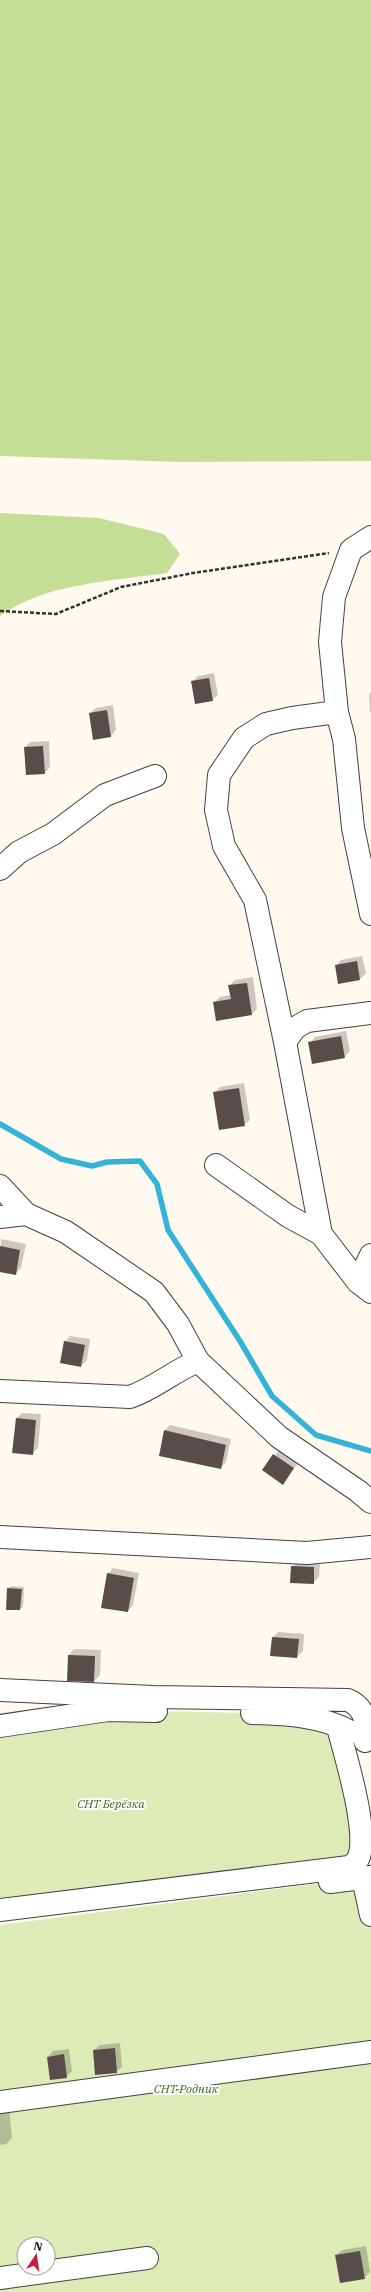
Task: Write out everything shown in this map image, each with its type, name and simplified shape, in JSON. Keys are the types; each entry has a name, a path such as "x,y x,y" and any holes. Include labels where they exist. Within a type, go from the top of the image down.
{"street":[{"path":"371,537 351,550 334,597 330,642 337,712 344,738 362,828 371,914"},
{"path":"321,1234 255,900 224,846 216,810 219,775 244,738 266,724 292,718 337,712"},
{"path":"0,869 19,852 53,834 105,795 155,776"},
{"path":"284,1042 295,1028 307,1022 371,1013"},
{"path":"216,1165 288,1216 321,1234 364,1287"},
{"path":"0,1186 26,1214 66,1232 154,1292 178,1324 198,1361 279,1437 358,1491 371,1502"},
{"path":"0,1217 26,1214"},
{"path":"364,1287 371,1255"},
{"path":"0,1390 130,1397 148,1391 180,1369 198,1361"},
{"path":"0,1536 307,1552 371,1547"},
{"path":"0,1690 153,1696 348,1700 357,1704 366,1718 368,1745"},
{"path":"0,1726 108,1710 294,1714 338,1727 368,1745"},
{"path":"0,1910 349,1867 358,1860 361,1849 358,1805 338,1727"},
{"path":"0,1925 367,1877 371,1915"},
{"path":"0,2102 371,2052"},
{"path":"0,2278 147,2258"}],"path":[{"path":"0,611 56,614 121,588 193,574 351,550"}],"green space":[{"path":"0,0 371,0 371,461 180,462 0,456"},
{"path":"0,513 99,518 164,534 180,554 167,573 102,581 58,590 37,596 0,616"},
{"name":"СНТ Берёзка","path":"108,1710 294,1714 338,1727 358,1860 0,1910 0,1726"},
{"name":"СНТ Родник","path":"363,1878 371,1915 371,2292 0,2292 0,1925"}],"building":[{"path":"209,678 213,701 195,704 191,681"},
{"path":"107,710 111,737 93,740 89,713"},
{"path":"43,746 45,774 26,775 24,747"},
{"path":"357,961 360,980 338,984 335,965"},
{"path":"247,983 252,1015 216,1021 213,1002 231,999 228,985"},
{"path":"341,1036 345,1058 312,1064 308,1042"},
{"path":"239,1088 245,1126 219,1130 213,1092"},
{"path":"0,1246 20,1250 16,1275 0,1272"},
{"path":"64,1341 85,1345 81,1367 60,1363"},
{"path":"16,1418 36,1420 33,1455 12,1453"},
{"path":"164,1430 226,1445 221,1469 159,1456"},
{"path":"273,1454 294,1468 283,1485 262,1470"},
{"path":"291,1566 314,1567 314,1584 290,1583"},
{"path":"107,1573 134,1578 128,1612 101,1608"},
{"path":"7,1588 22,1589 20,1610 6,1610"},
{"path":"272,1637 299,1639 297,1658 270,1656"},
{"path":"68,1655 95,1656 94,1682 67,1681"},
{"path":"115,2048 117,2073 95,2075 93,2050"},
{"path":"64,2054 67,2078 50,2080 47,2057"},
{"path":"360,2251 365,2279 340,2283 335,2255"}],"waterway":[{"path":"0,1124 61,1159 92,1166 107,1162 140,1161 157,1184 168,1230 240,1341 272,1396 316,1435 371,1451"}]}
